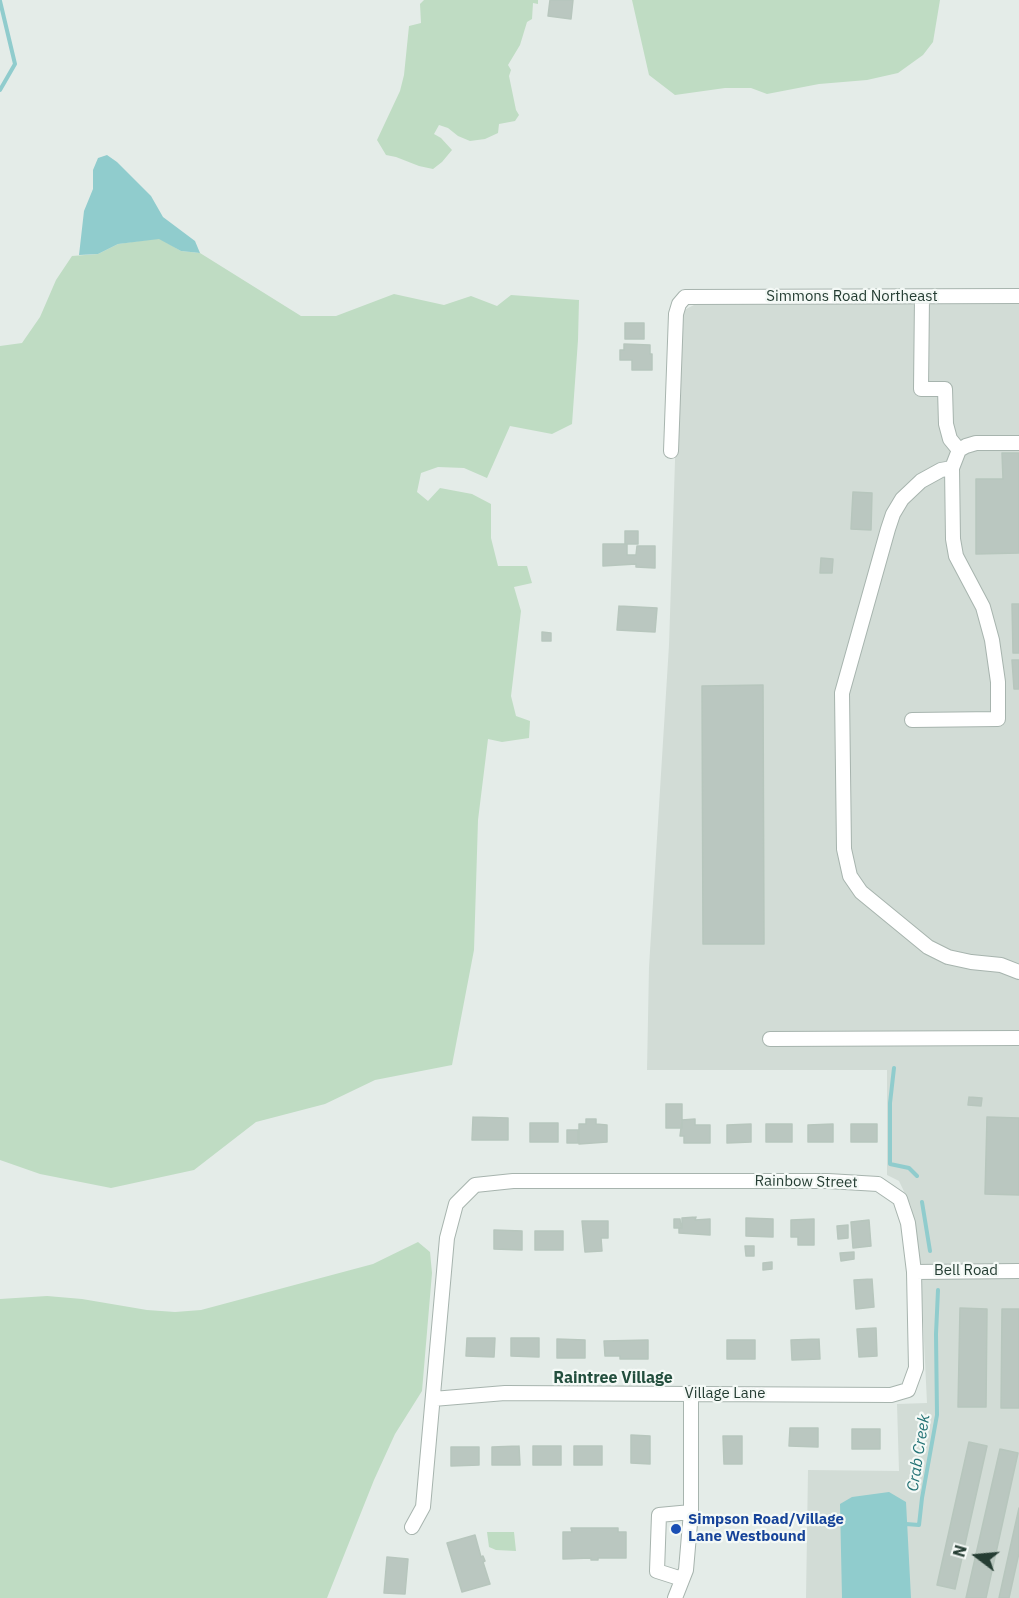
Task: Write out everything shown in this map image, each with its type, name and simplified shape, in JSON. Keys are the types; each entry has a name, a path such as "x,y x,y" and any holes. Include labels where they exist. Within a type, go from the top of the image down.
{"street":[{"name":"Simmons Road Northeast","path":"671,451 676,314 679,304 685,297 1019,296"},
{"path":"922,297 921,389 945,389 946,424 950,438 959,450"},
{"path":"912,720 998,719 998,682 992,640 978,596 956,556 953,539 952,468 959,450 966,446 976,443 1019,442"},
{"path":"952,468 940,470 921,482 902,499 893,514 885,540 842,693 844,849 850,876 861,892 928,947 948,957 971,962 1001,964 1019,972"},
{"path":"770,1039 1019,1038"},
{"name":"Rainbow Street","path":"434,1399 447,1238 456,1204 475,1185 513,1181 828,1181 878,1184 900,1199 908,1223 914,1272 916,1368 908,1390"},
{"name":"Bell Road","path":"914,1272 1019,1271"},
{"name":"Village Lane","path":"434,1399 505,1393 891,1395 908,1390"},
{"path":"675,1598 686,1570 691,1512 691,1393"},
{"path":"412,1527 423,1507 434,1399"},
{"path":"682,1579 657,1570 659,1515 691,1512"}],"shaded area":[{"path":"829,302 951,304 1019,302 1019,1598 806,1598 808,1470 899,1471 897,1404 927,1403 922,1299 911,1206 899,1181 887,1175 887,1070 647,1070 649,967 669,645 678,369 682,316 684,310 696,304"}],"green space":[{"path":"424,0 538,0 538,4 533,3 532,19 527,22 520,45 508,65 511,70 509,76 516,110 519,115 515,121 499,124 498,133 485,139 470,141 439,125 434,134 452,150 433,169 386,155 377,140 400,91 409,26 421,23 420,4"},
{"path":"632,0 940,0 933,42 923,55 898,73 867,80 819,84 767,94 751,88 725,88 675,95 649,75"},
{"path":"159,238 181,251 200,253 301,316 336,316 394,294 444,305 471,296 497,306 511,295 579,300 578,340 572,424 552,434 510,426 487,478 464,468 438,467 421,473 417,492 428,501 440,488 472,494 491,504 491,538 498,566 527,566 532,583 514,587 521,611 511,696 516,716 530,721 529,738 502,742 488,739 478,820 474,950 452,1065 375,1080 325,1104 256,1122 194,1170 111,1188 40,1174 0,1160 0,346 22,343 40,317 56,280 72,256 98,254 118,244"},
{"path":"418,1242 430,1252 432,1273 422,1391 395,1434 327,1598 0,1598 0,1299 47,1296 82,1299 147,1310 175,1312 201,1310 373,1264"},
{"path":"487,1532 514,1532 516,1551 496,1550 489,1547"}],"water":[{"path":"107,155 151,196 163,217 195,241 200,253 181,251 159,239 118,244 98,254 79,255 84,211 93,189 93,170 98,158"},
{"path":"889,1492 906,1502 911,1598 842,1598 840,1504 852,1497"}],"building":[{"path":"550,0 573,0 571,19 548,16"},
{"path":"625,323 644,323 644,339 625,339"},
{"path":"624,344 650,345 652,370 632,370 632,360 620,360 620,350 624,350"},
{"path":"1002,453 1019,453 1019,553 976,554 976,479 1003,479"},
{"path":"853,492 872,493 871,530 851,529"},
{"path":"625,531 638,531 638,544 625,544"},
{"path":"603,544 627,544 627,555 636,555 637,546 655,546 655,568 636,567 636,564 603,566"},
{"path":"821,558 833,559 832,573 820,573"},
{"path":"1012,604 1019,604 1019,653 1013,653"},
{"path":"619,606 657,608 655,632 617,630"},
{"path":"542,632 551,633 551,641 542,641"},
{"path":"1012,660 1019,660 1019,689 1014,689"},
{"path":"763,685 764,944 703,944 702,686"},
{"path":"969,1097 982,1098 981,1106 968,1105"},
{"path":"666,1104 682,1104 682,1128 666,1128"},
{"path":"473,1117 508,1118 508,1140 472,1140"},
{"path":"987,1117 1019,1118 1019,1195 985,1194"},
{"path":"586,1119 596,1119 596,1124 607,1125 607,1142 579,1144 579,1124 586,1124"},
{"path":"695,1119 695,1125 710,1125 710,1143 684,1143 684,1136 680,1136 682,1120"},
{"path":"530,1123 558,1123 558,1142 530,1142"},
{"path":"751,1124 751,1142 727,1143 727,1125"},
{"path":"766,1124 792,1124 792,1142 766,1142"},
{"path":"833,1124 833,1142 808,1142 808,1125"},
{"path":"851,1124 877,1124 877,1142 851,1142"},
{"path":"567,1130 578,1130 578,1143 567,1143"},
{"path":"696,1217 695,1220 710,1219 710,1235 679,1233 679,1228 682,1228 682,1218"},
{"path":"746,1218 773,1219 773,1237 746,1236"},
{"path":"674,1219 680,1219 681,1228 674,1228"},
{"path":"814,1219 814,1245 798,1245 798,1237 791,1237 791,1220"},
{"path":"869,1220 871,1246 853,1248 851,1222"},
{"path":"582,1221 608,1221 608,1238 601,1238 602,1251 585,1252"},
{"path":"848,1225 848,1238 838,1239 837,1226"},
{"path":"494,1230 522,1231 522,1250 494,1249"},
{"path":"535,1231 563,1231 563,1250 535,1250"},
{"path":"745,1246 754,1246 754,1256 746,1256"},
{"path":"854,1252 854,1259 841,1261 840,1253"},
{"path":"772,1262 772,1269 763,1270 763,1263"},
{"path":"872,1279 874,1307 856,1309 854,1280"},
{"path":"960,1308 987,1309 986,1407 958,1407"},
{"path":"1002,1309 1019,1309 1019,1408 1001,1408"},
{"path":"876,1328 877,1356 859,1357 857,1329"},
{"path":"467,1338 495,1338 494,1357 466,1356"},
{"path":"511,1338 539,1338 539,1357 511,1356"},
{"path":"557,1339 585,1340 585,1358 557,1358"},
{"path":"819,1339 820,1359 792,1360 791,1340"},
{"path":"648,1340 648,1359 620,1359 620,1356 605,1356 604,1341"},
{"path":"727,1340 755,1340 755,1359 727,1359"},
{"path":"790,1428 818,1428 818,1447 789,1446"},
{"path":"852,1429 880,1429 880,1449 852,1449"},
{"path":"631,1435 650,1436 650,1464 631,1463"},
{"path":"723,1436 742,1436 742,1464 724,1464"},
{"path":"969,1442 987,1446 955,1589 937,1585"},
{"path":"519,1446 520,1465 492,1465 492,1447"},
{"path":"533,1446 561,1446 561,1465 533,1465"},
{"path":"574,1446 602,1446 602,1465 574,1465"},
{"path":"451,1447 479,1447 479,1465 451,1466"},
{"path":"1000,1449 1018,1453 986,1598 966,1598"},
{"path":"1019,1508 1019,1553 1009,1598 999,1598"},
{"path":"571,1528 618,1528 618,1532 626,1532 626,1558 563,1559 563,1532 572,1532"},
{"path":"475,1535 481,1557 483,1556 485,1561 483,1562 490,1584 462,1592 447,1543"},
{"path":"387,1557 408,1559 405,1594 384,1593"}],"waterway":[{"path":"0,1 15,64 0,90"},
{"name":"Crab Creek","path":"894,1068 890,1103 890,1164 909,1168 917,1176"},
{"name":"Crab Creek","path":"922,1202 930,1251"},
{"name":"Crab Creek","path":"903,1526 906,1524 919,1525 937,1415 938,1290"}],"place":[{"name":"Simpson Road/Village Lane Westbound","path":"676,1529"}],"district":[{"name":"Raintree Village","path":"613,1378"}]}
